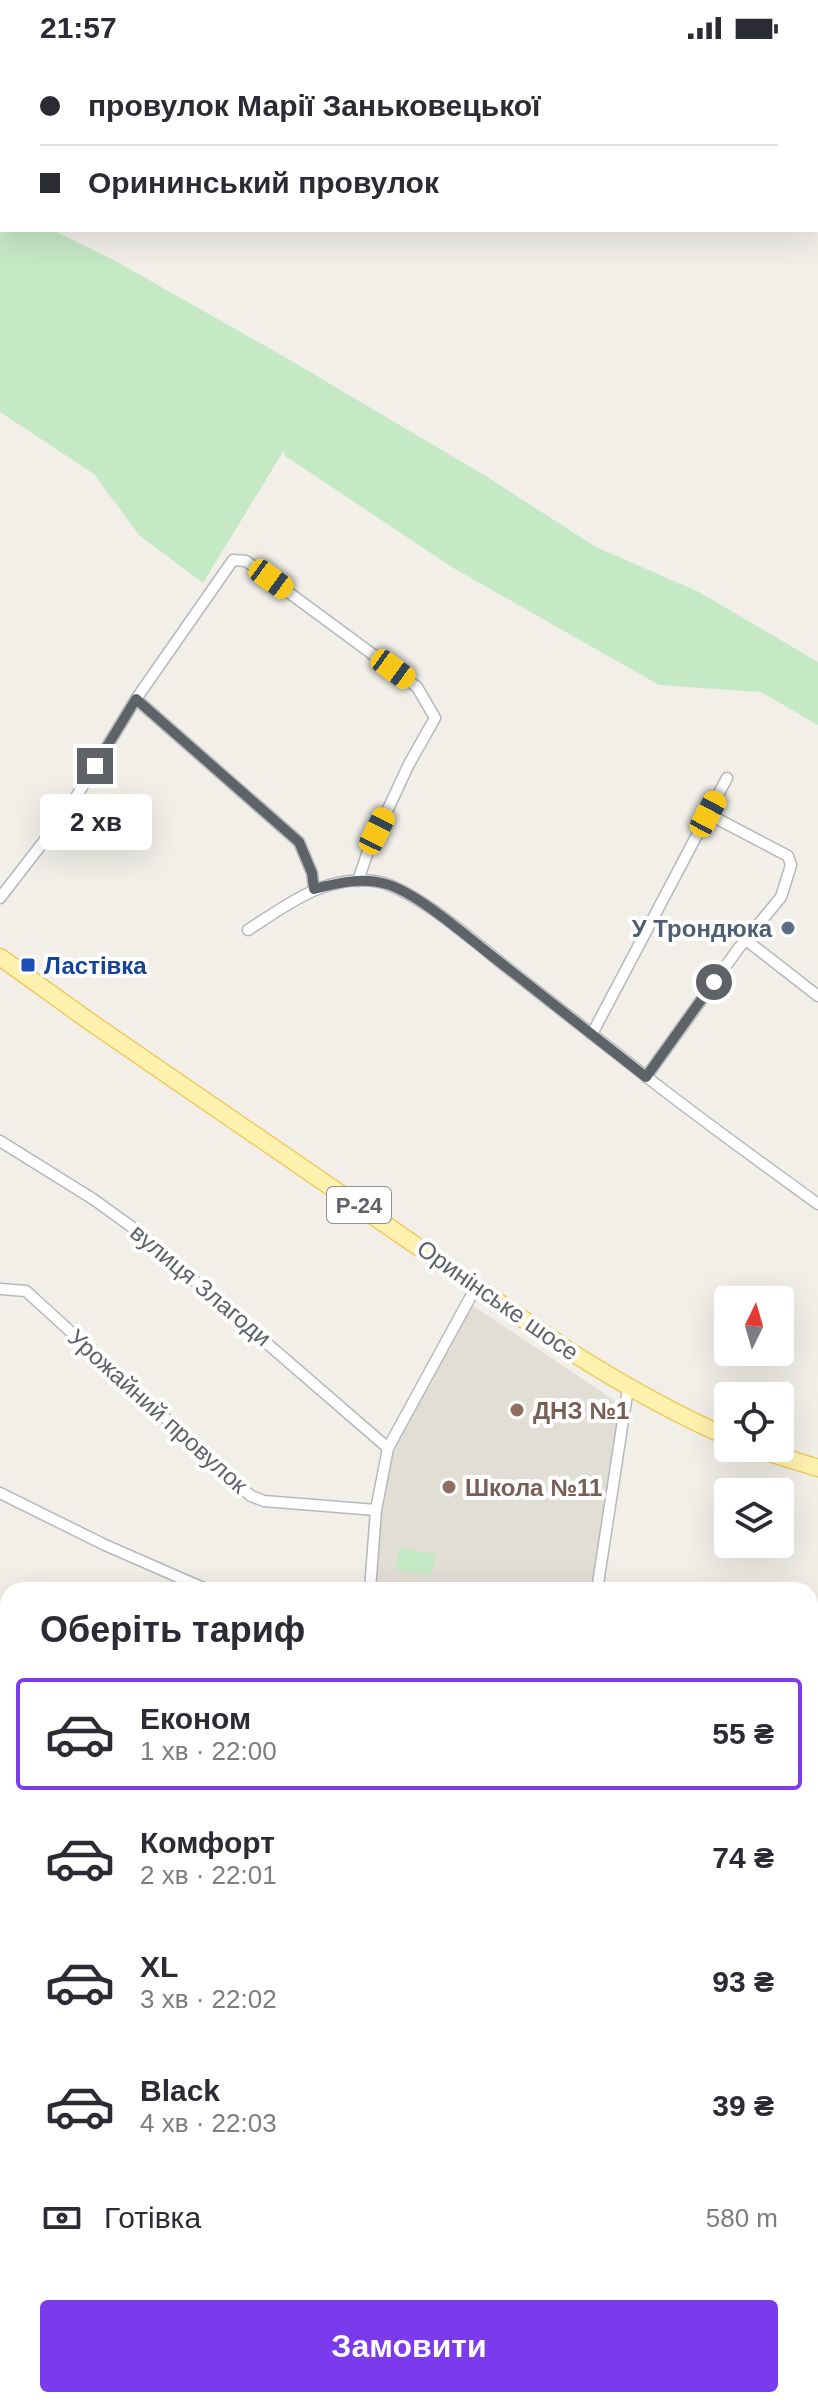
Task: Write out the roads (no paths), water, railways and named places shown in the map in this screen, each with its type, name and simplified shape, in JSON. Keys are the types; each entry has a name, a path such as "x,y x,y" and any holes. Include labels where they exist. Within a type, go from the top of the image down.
{"main road":[{"name":"Оринінське шосе","path":"0,957 571,1352 628,1388 714,1431"},
{"path":"794,1460 818,1468"}],"street":[{"path":"0,898 68,810 136,699 233,560 246,561 417,687 435,718 409,764 367,854 358,881"},
{"path":"136,699 299,842 312,873 314,889"},
{"path":"592,1034 727,778"},
{"path":"646,1077 781,897 792,862 788,856 708,814"},
{"path":"248,930 314,889 358,881 382,882 406,892 646,1077 818,1204"},
{"path":"746,940 817,993"},
{"name":"вулиця Злагоди","path":"0,1141 119,1216 388,1448"},
{"path":"371,1582 376,1510 388,1448 477,1285"},
{"name":"Урожайний провулок","path":"0,1289 26,1291 251,1496 264,1501 376,1510"},
{"path":"598,1582 628,1388"},
{"path":"0,1493 105,1545 190,1582"}],"place":[{"name":"У Трондюка","path":"788,928"},
{"name":"Ластівка","path":"28,965"},
{"name":"ДНЗ №1","path":"517,1410"},
{"name":"Школа №11","path":"449,1487"}]}
